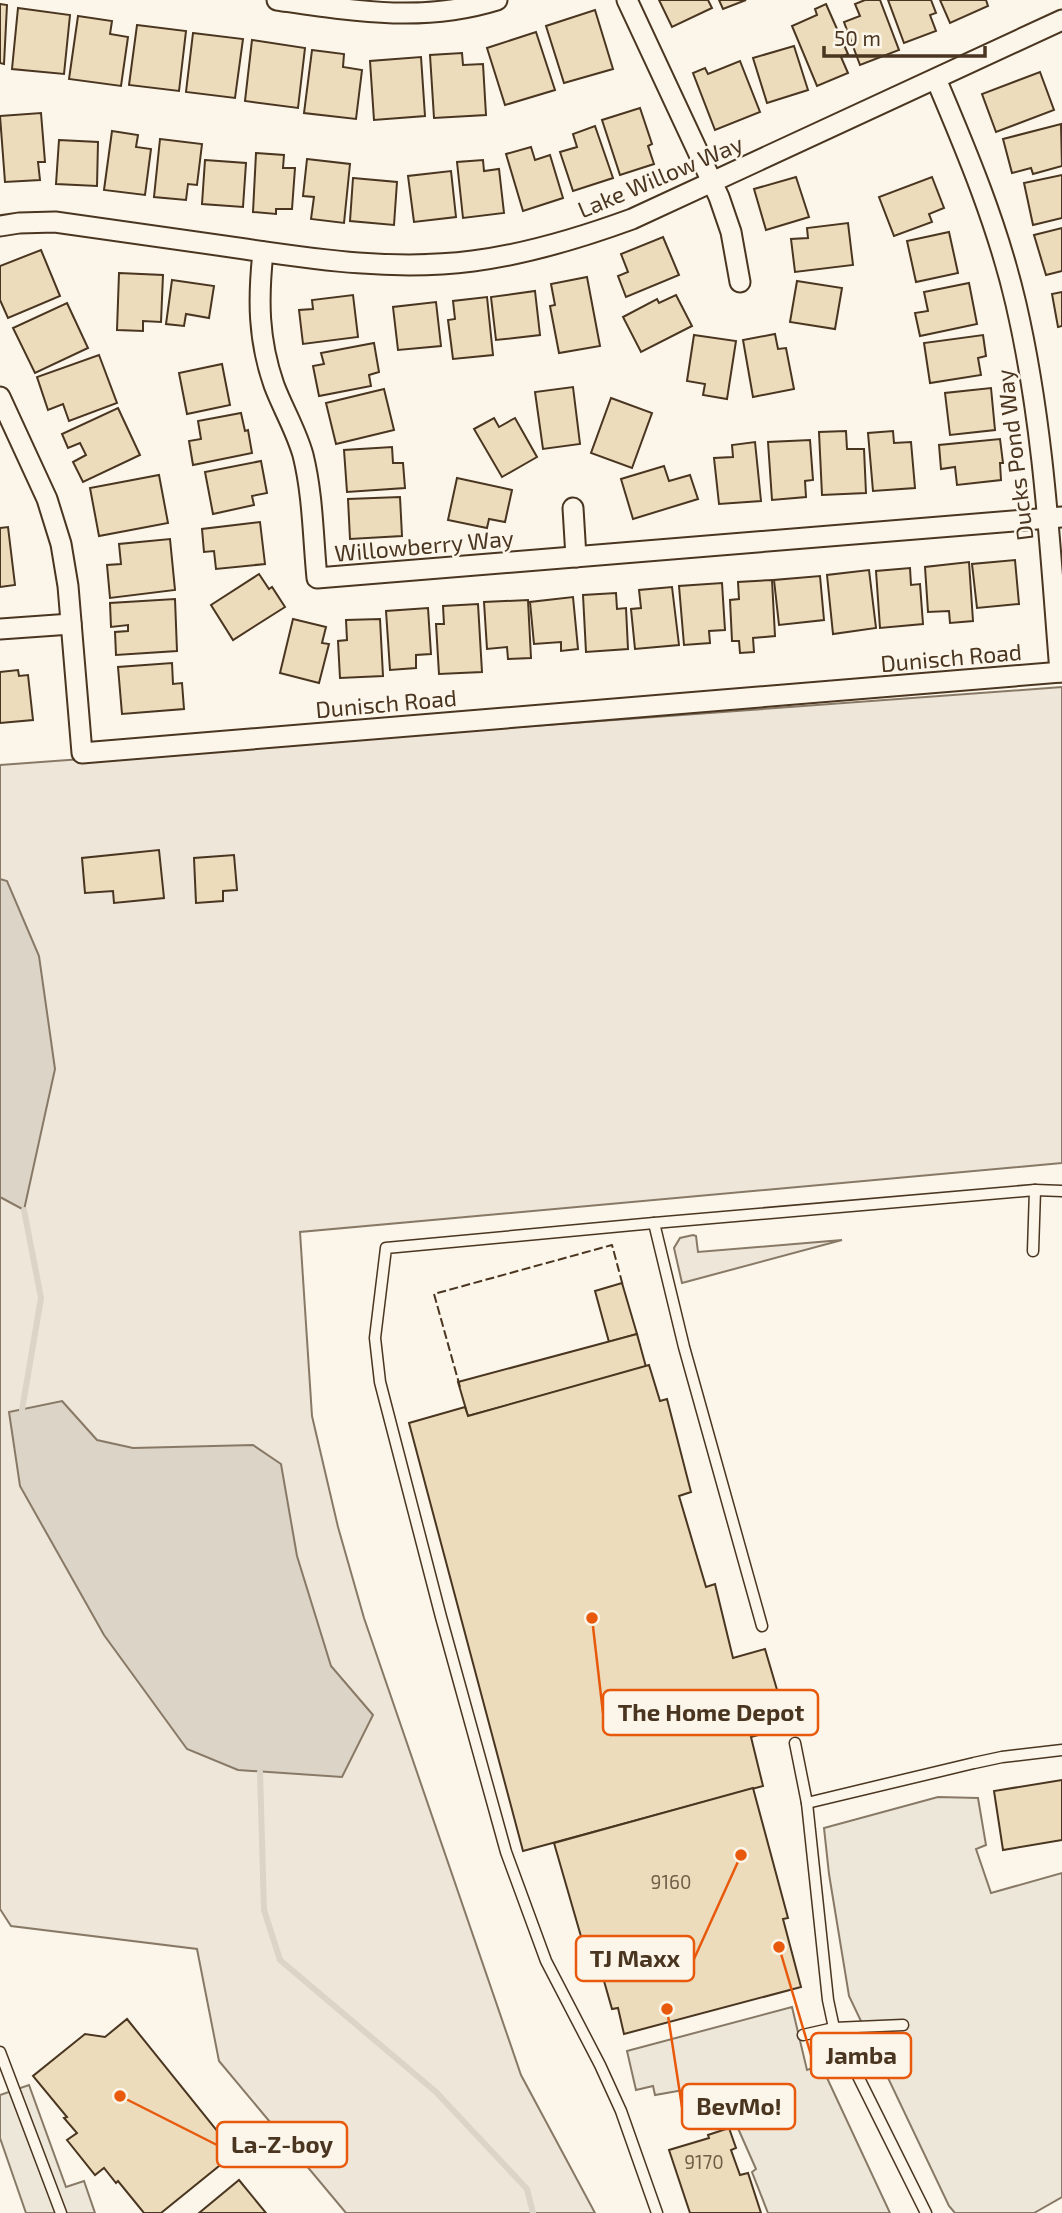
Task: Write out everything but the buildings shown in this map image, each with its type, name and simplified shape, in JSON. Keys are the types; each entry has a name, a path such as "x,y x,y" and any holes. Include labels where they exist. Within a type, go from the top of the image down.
{"street":[{"path":"277,0 370,13 412,14 448,11 497,0"},
{"path":"628,0 712,182 731,232 740,282"},
{"name":"Lake Willow Way","path":"0,226 55,222 358,264 420,265 523,253 583,237 632,219 1062,20"},
{"name":"Ducks Pond Way","path":"936,79 974,169 1000,244 1028,361 1055,518 1061,672"},
{"name":"Willowberry Way","path":"263,252 259,294 260,329 275,386 291,421 309,483 317,578 1055,518"},
{"name":"Dunisch Road","path":"0,397 47,499 58,533 68,586 82,753 1061,672"},
{"path":"573,508 576,557"},
{"path":"0,629 71,624"}],"lane":[{"path":"657,2213 621,2111 546,1961 506,1852 440,1617 380,1382 375,1338 386,1248 1035,1190 1062,1191"},
{"path":"1033,1251 1035,1190"},
{"path":"654,1223 684,1347 762,1626"},
{"path":"794,1743 807,1802 828,2000 834,2028 926,2213"},
{"path":"807,1802 984,1761 1062,1750"},
{"path":"803,2035 834,2028 903,2025"},
{"path":"0,2052 3,2067 61,2213"}],"shaded area":[{"path":"1062,687 1062,1163 300,1232 312,1416 338,1527 364,1618 521,2075 595,2213 346,2213 219,2061 197,1949 11,1926 0,1909 0,765"},
{"path":"0,879 7,881 39,956 55,1069 24,1210 0,1197"},
{"path":"696,1236 698,1252 842,1240 682,1283 674,1248 680,1238"},
{"path":"62,1401 97,1440 133,1448 253,1445 281,1464 297,1556 331,1666 373,1715 342,1777 238,1770 187,1749 104,1635 20,1486 9,1412"},
{"path":"938,1797 978,1798 986,1845 976,1849 991,1893 1062,1873 1062,2197 1034,2213 955,2213 949,2206 849,1996 824,1828"},
{"path":"792,2007 807,2070 821,2065 890,2213 768,2213 752,2172 756,2169 733,2117 719,2120 700,2087 655,2095 653,2086 636,2090 627,2051"},
{"path":"29,2085 66,2187 84,2181 95,2213 26,2213 0,2138 0,2095"}],"waterway":[{"path":"22,1410 41,1298 24,1210"},
{"path":"260,1772 264,1910 280,1960 436,2092 527,2189 533,2213"}],"fence":[{"path":"460,1387 434,1294 612,1245 623,1286"}],"place":[{"name":"The Home Depot","path":"592,1618"},
{"name":"TJ Maxx","path":"741,1855"},
{"name":"Jamba","path":"779,1947"},
{"name":"BevMo!","path":"667,2009"},
{"name":"La-Z-boy","path":"120,2096"}]}
